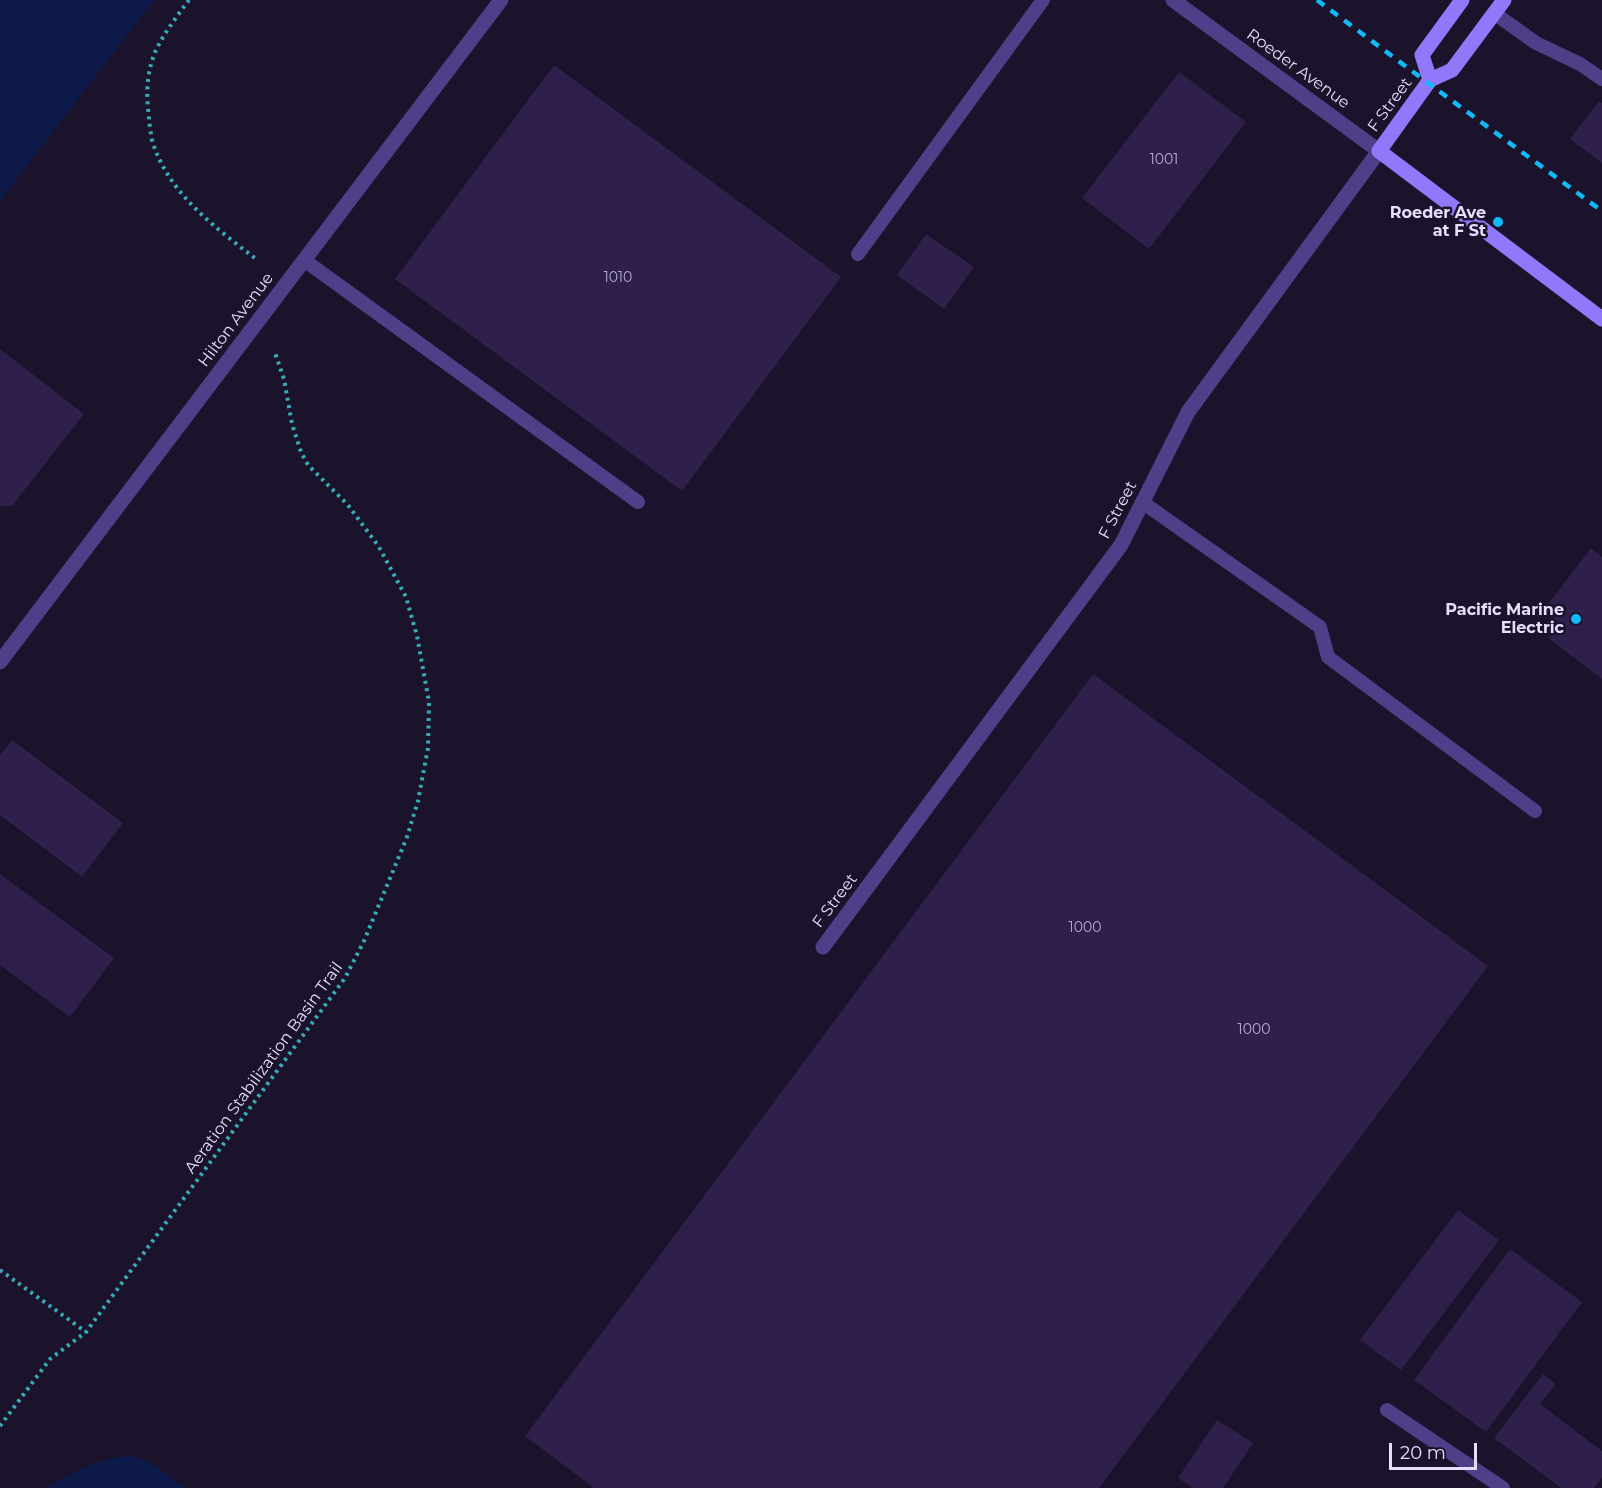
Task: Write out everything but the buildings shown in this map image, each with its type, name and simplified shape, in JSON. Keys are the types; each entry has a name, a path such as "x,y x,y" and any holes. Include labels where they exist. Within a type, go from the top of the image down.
{"main road":[{"name":"F Street","path":"1430,80 1422,55 1462,0"},
{"name":"F Street","path":"1379,151 1430,80 1452,70 1504,0"},
{"name":"Roeder Avenue","path":"1379,151 1602,319"}],"street":[{"name":"Hilton Avenue","path":"0,662 501,0"},
{"name":"Roeder Avenue","path":"1173,0 1379,151"},
{"name":"F Street","path":"823,947 1121,545 1188,412 1379,151"}],"lane":[{"path":"858,254 1043,0"},
{"path":"1494,13 1536,43 1580,64 1602,79"},
{"path":"304,260 638,502"},
{"path":"1142,502 1320,627 1328,657 1535,811"},
{"path":"1387,1410 1503,1488"}],"path":[{"path":"189,0 165,33 152,63 147,88 152,139 158,156 185,199 209,222 256,259"},
{"name":"Aeration Stabilization Basin Trail","path":"0,1426 50,1359 86,1332 353,966 407,837 420,790 428,748 429,702 417,636 406,597 379,547 357,516 336,491 308,465 296,438 284,379 274,350"},
{"path":"0,1270 86,1332"}],"shaded area":[{"path":"0,0 154,0 0,201"},
{"path":"129,1456 152,1464 185,1488 47,1488 86,1467"}],"railway":[{"path":"1317,0 1602,211"}],"place":[{"name":"Roeder Ave at F St","path":"1498,222"},
{"name":"Pacific Marine Electric","path":"1576,619"}]}
